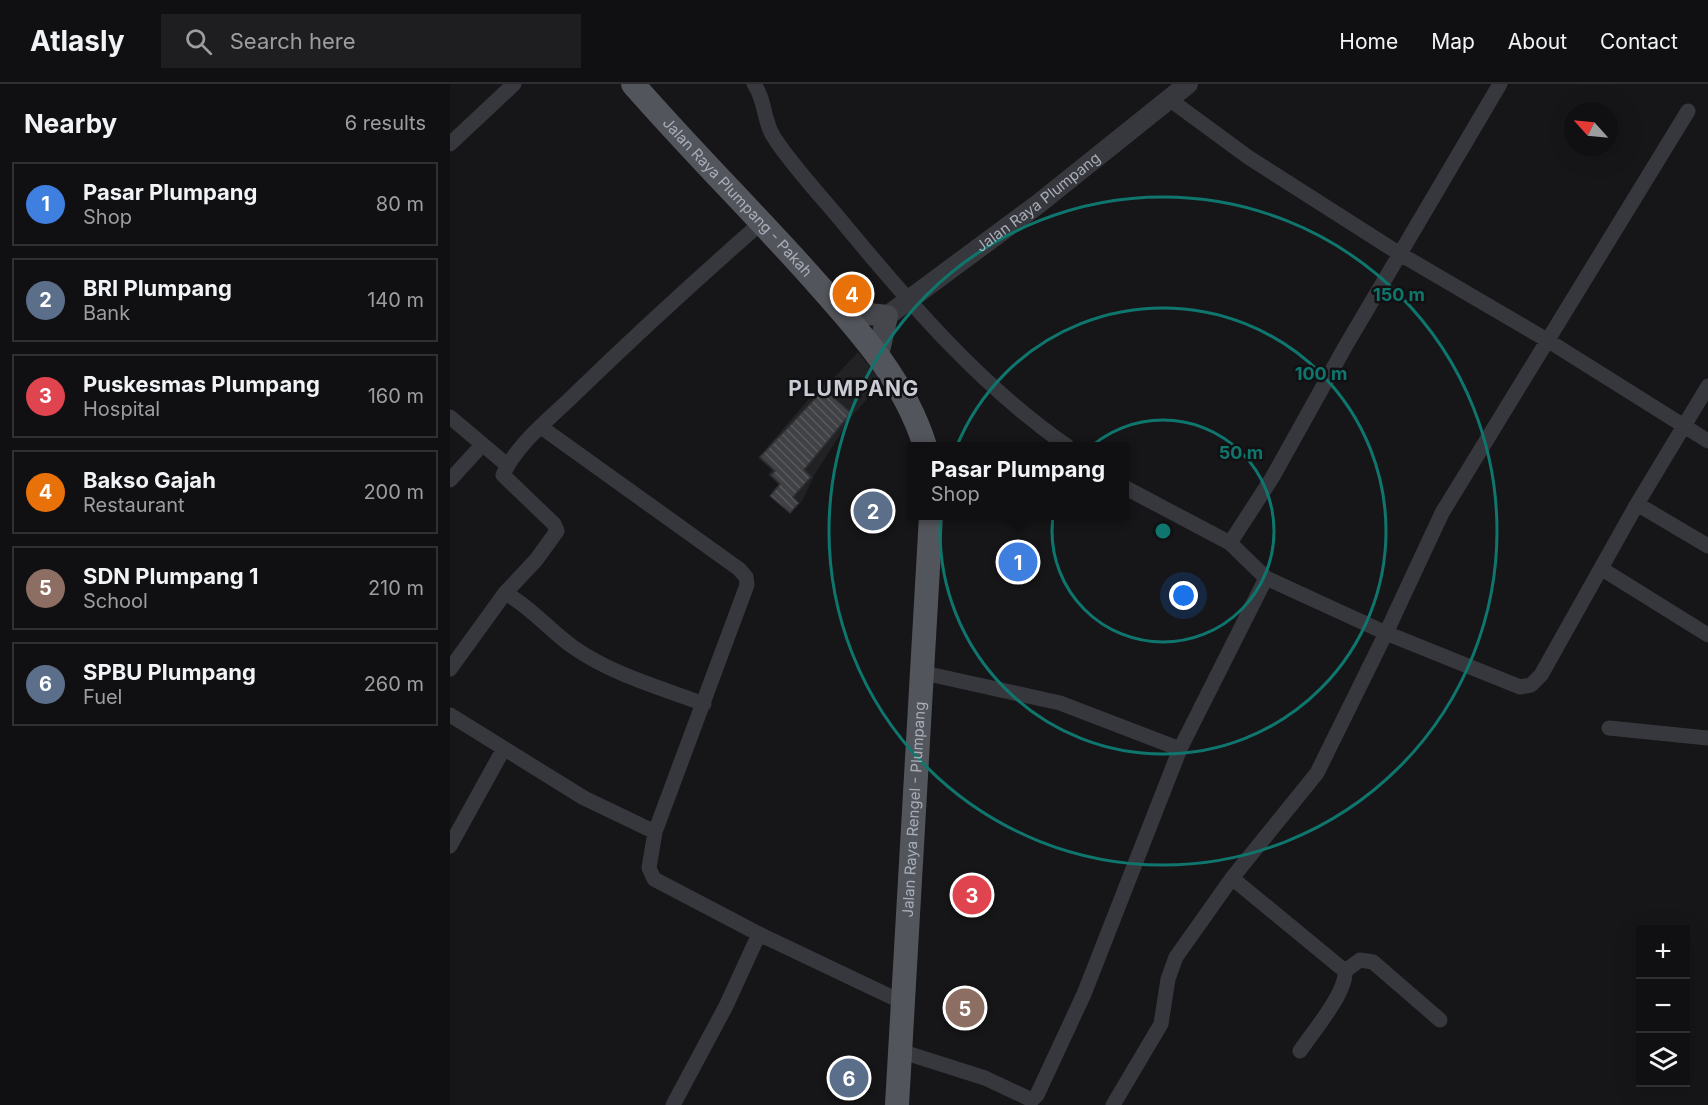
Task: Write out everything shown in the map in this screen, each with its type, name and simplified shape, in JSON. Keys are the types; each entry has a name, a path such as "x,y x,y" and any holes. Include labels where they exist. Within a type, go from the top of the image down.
{"main road":[{"name":"Jalan Raya Plumpang - Pakah","path":"633,84 684,143 762,222 842,311"},
{"path":"842,311 887,316 878,355"},
{"path":"842,311 878,355 907,400 923,442"},
{"name":"Jalan Raya Rengel - Plumpang","path":"897,1105 908,877 924,673 931,520"}],"street":[{"path":"450,144 513,84"},
{"path":"754,84 762,96 774,138 908,301 959,353 1038,426 1060,442"},
{"name":"Jalan Raya Plumpang","path":"887,316 1037,205 1188,84"},
{"path":"1230,543 1272,478 1500,84"},
{"path":"1169,99 1248,157 1400,254 1547,340 1708,441"},
{"path":"1113,1105 1161,1024 1168,979 1176,957 1232,878 1317,774 1442,513 1688,111"},
{"path":"450,669 505,593 536,560 557,531 554,524 503,477 507,465 541,426 670,303 762,222"},
{"path":"1129,489 1230,543 1266,578 1386,633 1520,687 1531,685 1541,675 1582,598 1602,569 1682,426 1708,386"},
{"path":"450,417 507,465"},
{"path":"541,426 739,569 746,577 747,585 655,832 649,868 654,879 759,934 902,1002"},
{"path":"450,480 482,445"},
{"path":"1637,504 1708,546"},
{"path":"1602,569 1708,635"},
{"path":"900,1050 985,1078 1032,1100 1037,1095 1084,994 1180,748 1266,578"},
{"path":"505,593 518,600 574,648 613,669 704,704"},
{"path":"924,673 1060,703 1180,748"},
{"path":"450,715 503,750 584,798 655,832"},
{"path":"1609,728 1708,738"},
{"path":"450,846 503,750"},
{"path":"1232,878 1345,971 1346,979 1337,997 1300,1051"},
{"path":"673,1105 726,1006 759,934"},
{"path":"1345,971 1360,960 1373,962 1440,1020"}],"shaded area":[{"path":"858,352 882,382 852,416 815,474 801,503 768,475 772,470 758,458 820,386 829,383"}],"building":[{"path":"824,389 851,413 804,470 811,477 793,497 799,503 790,513 770,496 780,484 771,475 775,471 760,457"}],"place":[{"name":"Bakso Gajah","path":"852,294"},
{"name":"BRI Plumpang","path":"873,511"},
{"name":"Pasar Plumpang","path":"1018,562"},
{"name":"Puskesmas Plumpang","path":"972,895"},
{"name":"SDN Plumpang 1","path":"965,1008"},
{"name":"SPBU Plumpang","path":"849,1078"}],"district":[{"name":"PLUMPANG","path":"854,389"}]}
